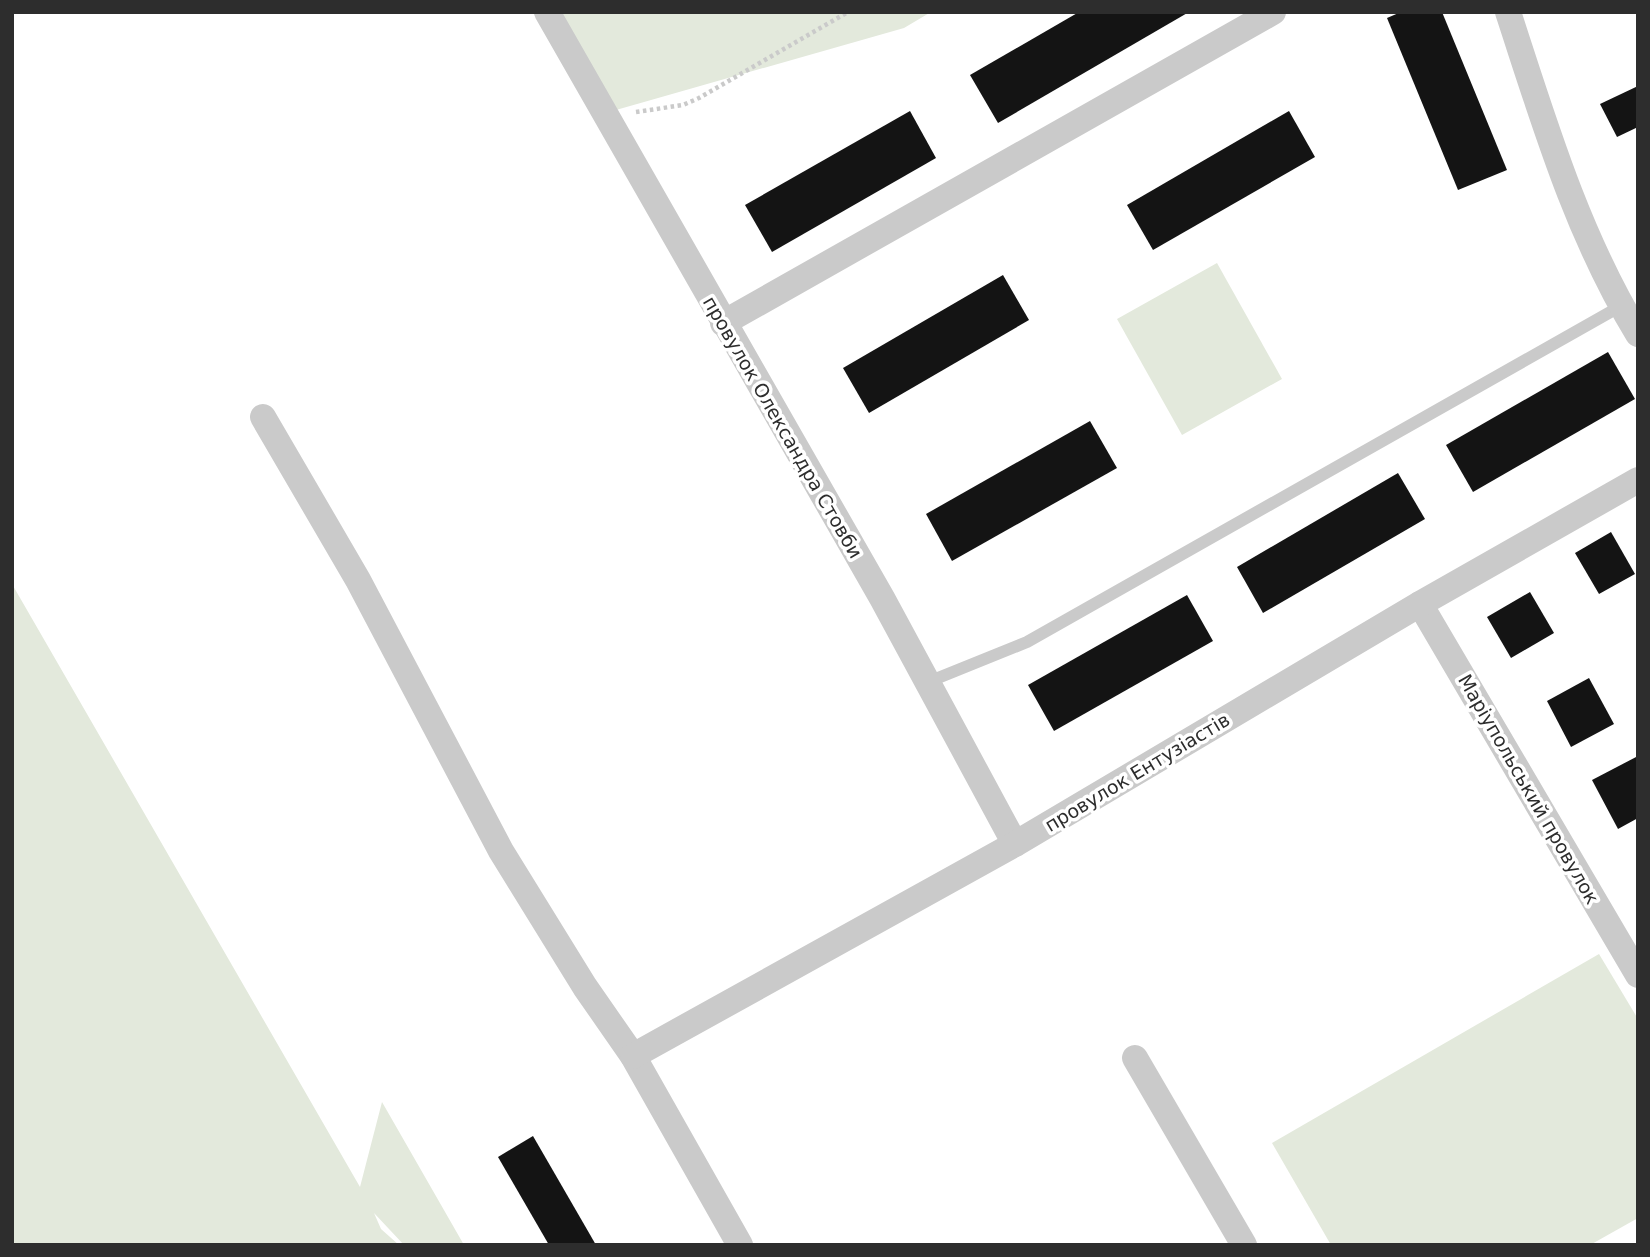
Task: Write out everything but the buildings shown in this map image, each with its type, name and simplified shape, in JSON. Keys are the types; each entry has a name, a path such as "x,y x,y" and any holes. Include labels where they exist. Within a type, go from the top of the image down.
{"street":[{"name":"провулок Олександра Стовби","path":"547,12 928,682 1015,844"},
{"path":"723,323 1273,12"},
{"path":"1508,12 1559,172 1621,306 1638,334"},
{"path":"263,417 358,580 501,850 585,987 633,1056 740,1245"},
{"name":"провулок Ентузіастів","path":"633,1056 1015,844 1420,604 1638,480"},
{"name":"Маріупольський провулок","path":"1420,604 1638,975"},
{"path":"1135,1058 1244,1245"}],"lane":[{"path":"928,682 1027,642 1621,306"}],"path":[{"path":"608,117 682,105 699,98 848,12"}],"shaded area":[{"path":"533,12 931,12 904,28 595,116"},
{"path":"1217,263 1282,379 1182,435 1117,319"},
{"path":"12,584 360,1187 382,1102 464,1245 404,1245 374,1213 381,1229 399,1245 12,1245"},
{"path":"1599,954 1638,1019 1638,1218 1590,1245 1331,1245 1272,1143"}]}
